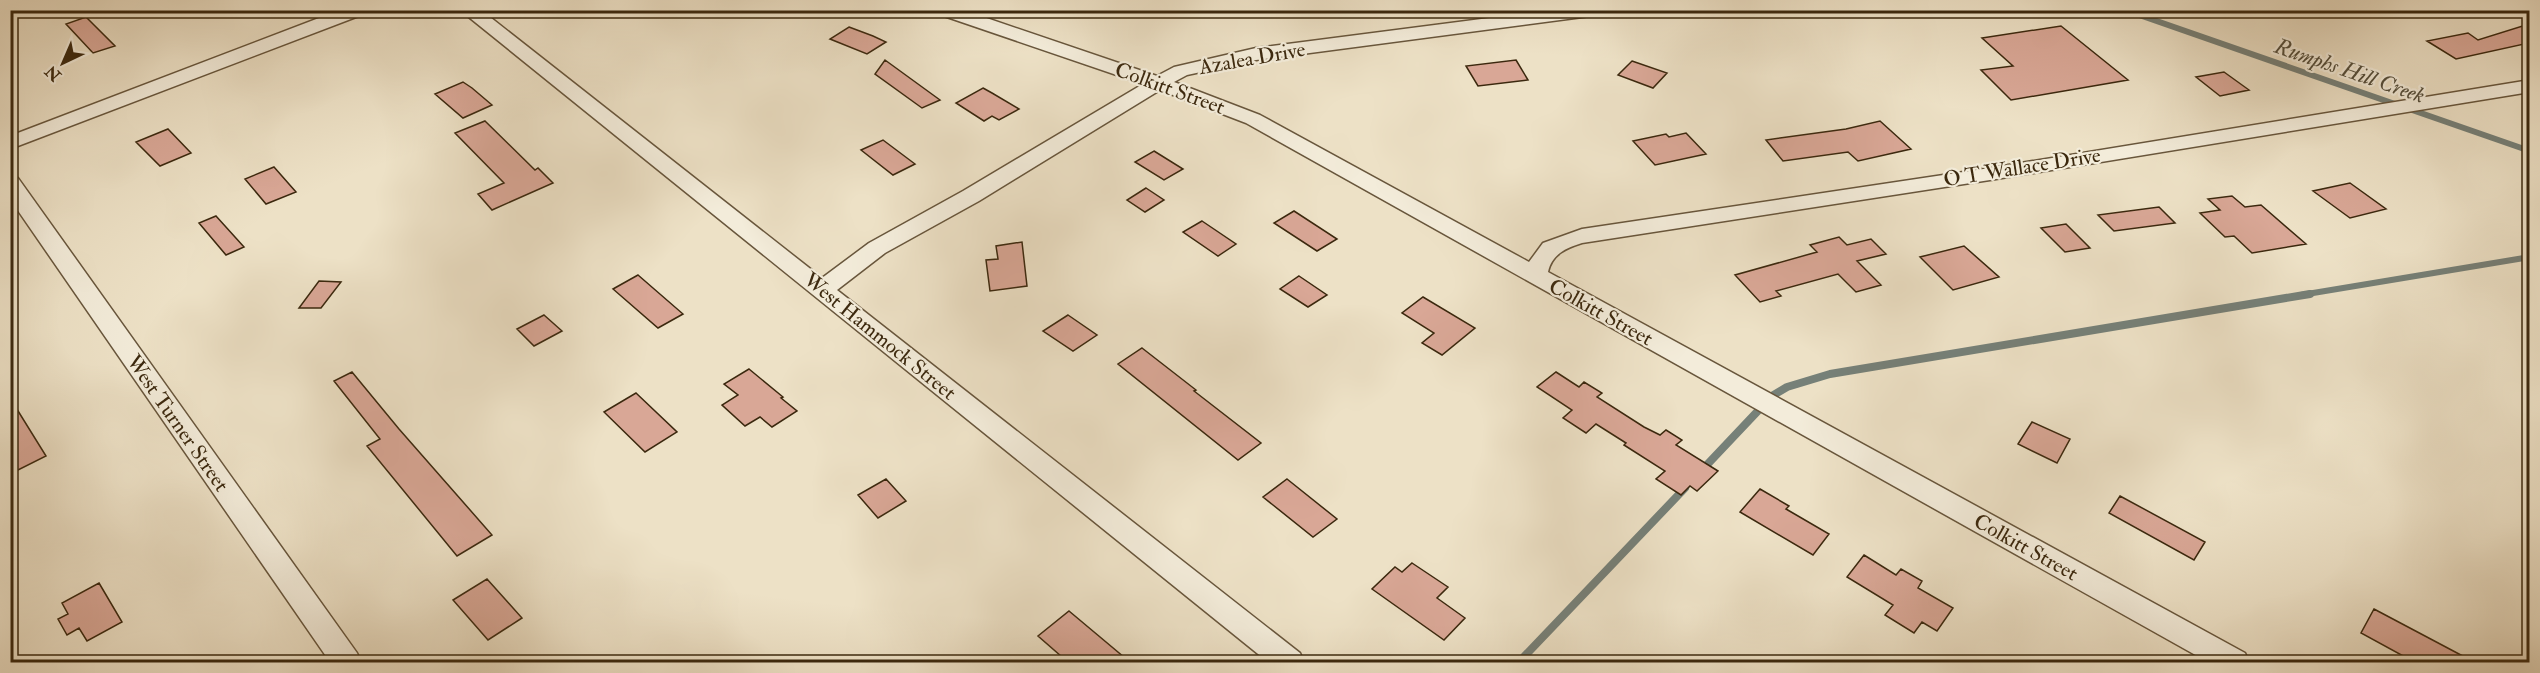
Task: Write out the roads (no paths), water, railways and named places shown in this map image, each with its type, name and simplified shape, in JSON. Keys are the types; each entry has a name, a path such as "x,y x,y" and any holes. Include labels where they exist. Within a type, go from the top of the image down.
{"street":[{"path":"10,143 358,10"},
{"name":"West Hammock Street","path":"469,10 1289,663"},
{"name":"Colkitt Street","path":"944,10 1158,82 1253,119 2234,663"},
{"name":"Azalea Drive","path":"822,290 878,248 1024,165 1158,82 1181,71 1256,54 1598,10"},
{"name":"O T Wallace Drive","path":"1536,276 1537,264 1547,249 1582,236 1990,174 2529,86"},
{"name":"West Turner Street","path":"10,183 346,663"}],"waterway":[{"name":"Rumphs Hill Creek","path":"2125,10 2530,151"},
{"path":"2301,295 2530,257"},
{"path":"1703,469 1772,396 1787,387 1830,374 2310,294"},
{"path":"1519,662 1685,488"}]}
